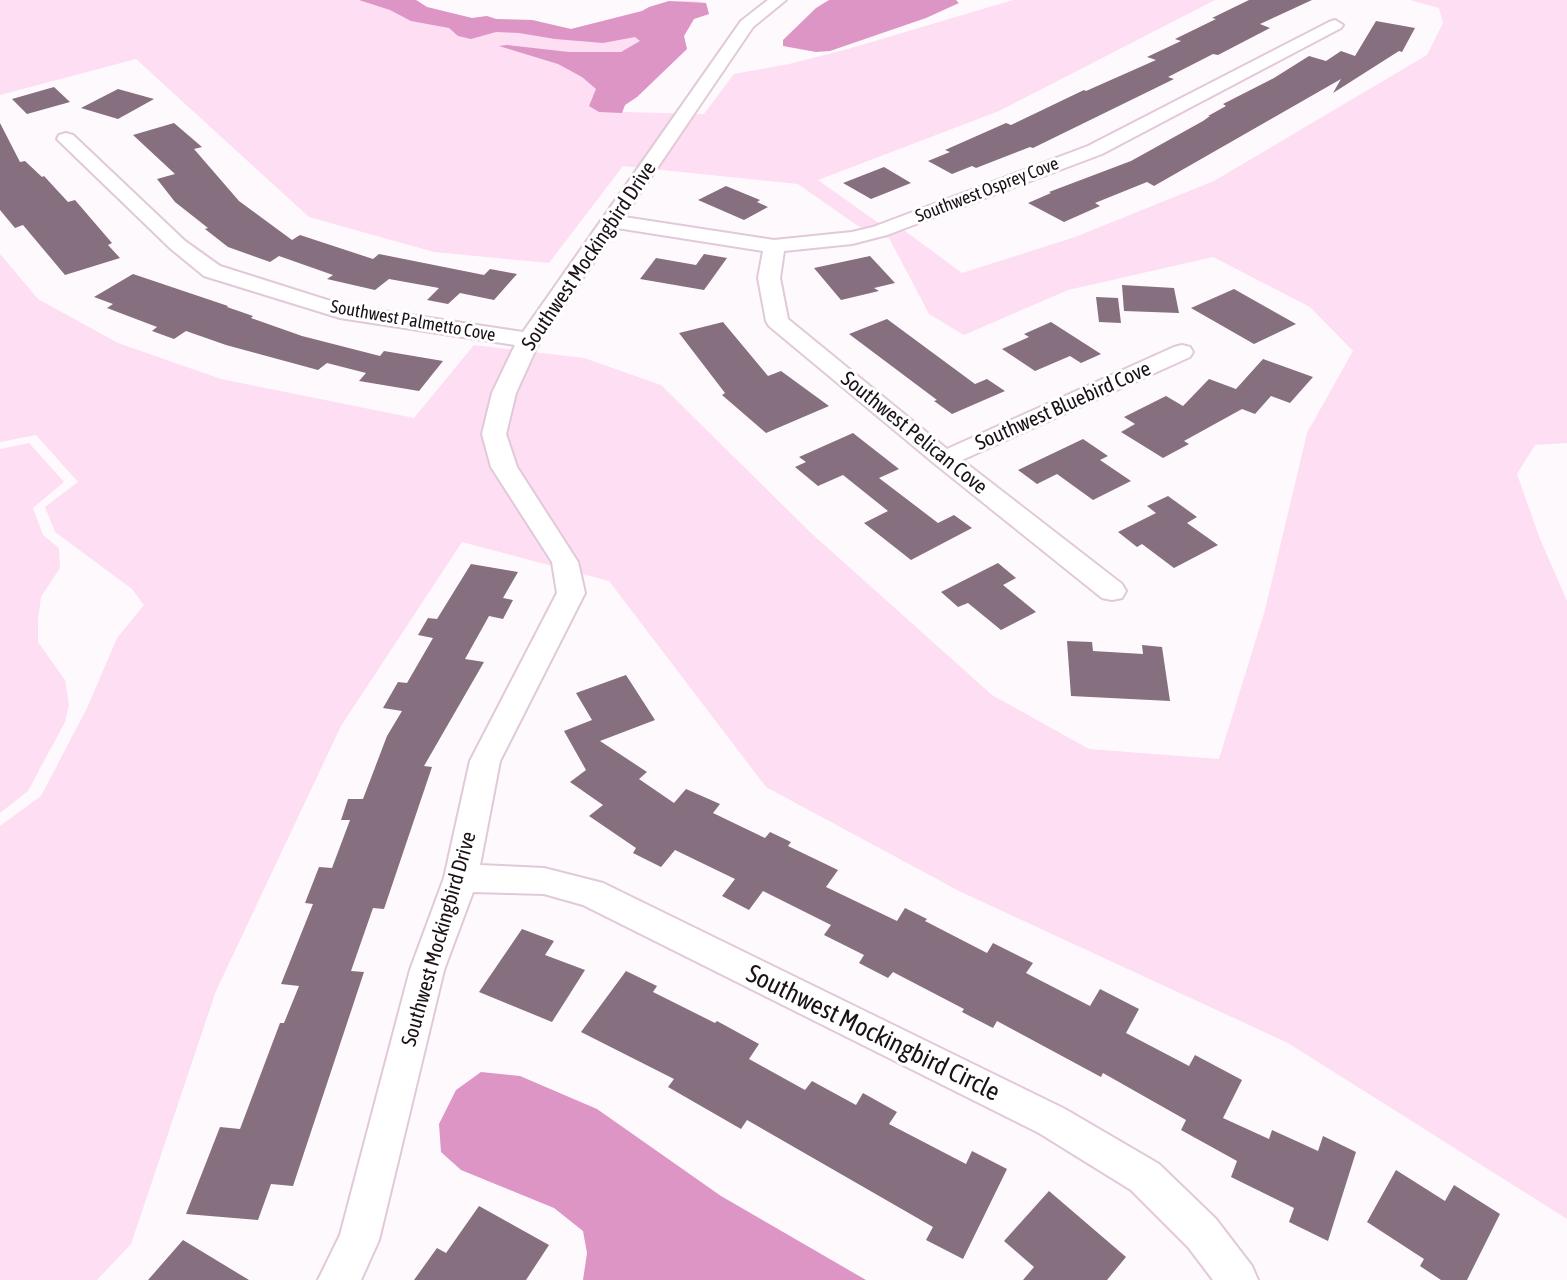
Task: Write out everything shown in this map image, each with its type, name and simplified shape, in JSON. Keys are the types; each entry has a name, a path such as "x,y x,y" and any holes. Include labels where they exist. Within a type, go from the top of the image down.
{"street":[{"name":"Southwest Mockingbird Drive","path":"339,1280 359,1240 427,970 461,878 485,761 571,593 565,562 504,467 494,434 504,393 529,340 747,24 778,0"},
{"name":"Southwest Osprey Cove","path":"612,221 774,246 852,238 880,231 1095,150 1335,25"},
{"name":"Southwest Palmetto Cove","path":"66,139 178,245 212,271 340,311 529,340"},
{"name":"Southwest Pelican Cove","path":"774,246 769,278 777,321 944,459 1112,591"},
{"name":"Southwest Bluebird Cove","path":"944,459 1182,352"},
{"name":"Southwest Mockingbird Circle","path":"461,878 544,881 591,893 1052,1121 1145,1177 1202,1233 1238,1280"}],"shaded area":[{"path":"0,0 416,0 427,7 472,18 487,16 496,19 532,20 571,29 642,11 669,1 697,1 706,3 709,14 694,19 684,36 687,49 637,97 625,105 622,112 704,114 734,74 789,64 848,49 1013,0 1215,0 999,111 818,180 877,222 905,231 962,273 1075,237 1214,181 1427,55 1443,23 1439,8 1410,0 1567,0 1567,443 1535,445 1517,474 1540,539 1567,601 1567,1219 1288,1043 961,892 766,787 609,581 462,542 341,726 216,991 131,1244 97,1280 0,1280 0,826 41,796 87,708 117,638 144,605 132,589 55,532 45,507 78,482 36,435 0,442 0,254 38,299 118,343 221,379 414,418 474,345 584,358 661,385 811,533 992,695 1089,749 1219,759 1265,610 1307,433 1353,351 1310,307 1213,257 1068,290 964,335 929,314 889,238 858,226 798,184 623,166 549,263 434,252 309,217 136,59 0,95"},
{"path":"359,0 416,0 427,7 472,18 487,16 496,19 532,20 571,29 642,11 669,1 706,3 709,14 694,19 684,36 687,49 637,97 625,105 622,113 599,112 589,106 596,89 582,77 558,64 499,46 569,52 621,52 640,41 635,37 603,43 496,32 471,39 458,36 449,28 411,21 390,10"},
{"path":"829,0 956,0 959,3 926,18 830,51 816,52 783,46 783,40 816,8"},
{"path":"29,443 64,482 33,508 43,535 59,548 60,568 41,597 38,642 65,680 69,705 65,722 28,791 0,813 0,449"},
{"path":"481,1072 520,1076 597,1109 721,1196 866,1280 583,1280 587,1253 583,1231 554,1208 461,1170 441,1152 439,1124 456,1090"}],"building":[{"path":"1249,0 1312,0 1260,24 1270,28 1218,55 1213,54 1168,77 1174,79 1033,148 1030,147 976,168 972,166 952,174 928,161 950,152 945,150 1006,123 1011,125 1084,90 1156,60 1147,57 1181,41 1175,39"},
{"path":"1376,21 1415,28 1402,52 1399,51 1333,93 1341,79 1154,186 1147,182 1095,203 1100,206 1064,222 1028,203 1051,193 1049,192 1131,161 1203,121 1226,106 1223,104 1274,78 1309,56 1326,61 1341,51 1355,56"},
{"path":"54,87 70,102 27,114 12,99"},
{"path":"118,89 154,99 118,119 81,108"},
{"path":"0,123 20,162 25,161 42,177 44,176 68,202 75,200 112,243 108,245 120,258 65,275 23,225 15,228 0,210"},
{"path":"174,123 202,147 194,149 239,201 292,240 300,235 373,259 379,254 484,275 490,269 517,274 494,300 460,293 448,304 427,300 439,288 389,279 375,290 327,279 333,275 279,256 270,262 228,247 175,202 157,179 175,174 133,135"},
{"path":"884,167 911,183 871,199 843,183"},
{"path":"726,186 760,200 757,202 768,207 744,220 698,200"},
{"path":"704,254 727,258 704,290 640,279 656,258 696,265"},
{"path":"870,256 895,283 874,288 879,291 841,300 814,268"},
{"path":"133,274 228,306 253,316 251,318 302,336 380,356 384,351 443,361 419,391 359,381 366,373 327,363 318,370 226,345 186,331 174,339 152,331 157,327 107,308 113,304 94,297"},
{"path":"1122,285 1174,288 1179,313 1124,311"},
{"path":"1234,289 1296,324 1254,344 1191,308"},
{"path":"1096,297 1118,298 1121,323 1099,322"},
{"path":"887,319 975,384 987,379 1005,391 952,414 934,401 937,400 849,334"},
{"path":"723,322 768,376 781,371 829,406 766,433 722,395 725,393 679,333"},
{"path":"1051,322 1101,354 1081,363 1070,356 1035,371 1002,349 1029,337 1024,334"},
{"path":"1263,359 1313,377 1290,403 1271,396 1255,414 1242,409 1184,441 1189,444 1163,458 1121,432 1135,424 1124,417 1166,396 1183,406 1209,379 1236,389"},
{"path":"853,433 899,469 879,478 938,523 954,515 972,528 911,560 864,523 888,511 843,475 818,486 795,467 806,462 799,457"},
{"path":"1083,439 1108,456 1100,460 1131,481 1093,500 1057,474 1037,484 1018,470"},
{"path":"1168,496 1197,517 1187,523 1218,545 1174,568 1142,544 1137,547 1118,532 1156,513 1147,506"},
{"path":"998,563 1016,578 1003,585 1036,612 1001,630 968,603 958,607 941,592"},
{"path":"471,564 518,572 503,598 513,600 503,619 489,616 465,659 484,662 424,766 432,767 384,909 373,908 351,971 364,972 293,1186 271,1184 258,1220 186,1214 220,1127 240,1129 280,1023 284,1023 299,986 281,984 313,904 305,903 319,867 332,868 350,820 341,820 348,799 363,799 387,736 402,711 383,708 398,682 407,683 433,638 418,635 428,618 437,619"},
{"path":"1067,641 1092,642 1093,651 1143,654 1142,645 1162,647 1170,701 1071,696"},
{"path":"626,675 655,720 600,741 647,772 639,779 674,803 686,789 720,804 713,813 765,838 770,832 791,842 788,846 838,870 826,887 897,921 905,908 987,953 993,943 1033,963 1026,973 1090,1006 1100,989 1139,1009 1126,1033 1189,1066 1195,1055 1242,1080 1223,1118 1269,1139 1272,1130 1318,1151 1323,1136 1356,1152 1328,1241 1289,1222 1294,1208 1231,1177 1237,1161 1181,1130 1186,1120 1103,1073 1101,1077 997,1021 993,1028 962,1012 964,1009 893,972 888,978 859,963 864,955 824,935 831,925 763,891 749,910 722,896 735,879 675,850 661,867 633,853 636,848 589,816 603,805 570,782 586,770 564,731 592,720 576,693"},
{"path":"522,929 554,941 545,955 585,970 552,1022 479,992"},
{"path":"626,971 657,986 653,992 715,1023 717,1021 759,1044 749,1059 805,1090 812,1081 856,1105 863,1093 897,1112 889,1124 966,1164 972,1151 1007,1169 963,1259 926,1240 933,1227 747,1120 741,1129 668,1087 674,1079 581,1032"},
{"path":"1396,1170 1445,1201 1454,1185 1500,1214 1467,1280 1441,1280 1420,1266 1424,1259 1367,1222"},
{"path":"1049,1191 1126,1257 1107,1280 1023,1280 1034,1267 1004,1241"},
{"path":"479,1206 549,1245 526,1280 414,1280 437,1248 446,1253"},
{"path":"183,1240 249,1280 148,1280"}]}
